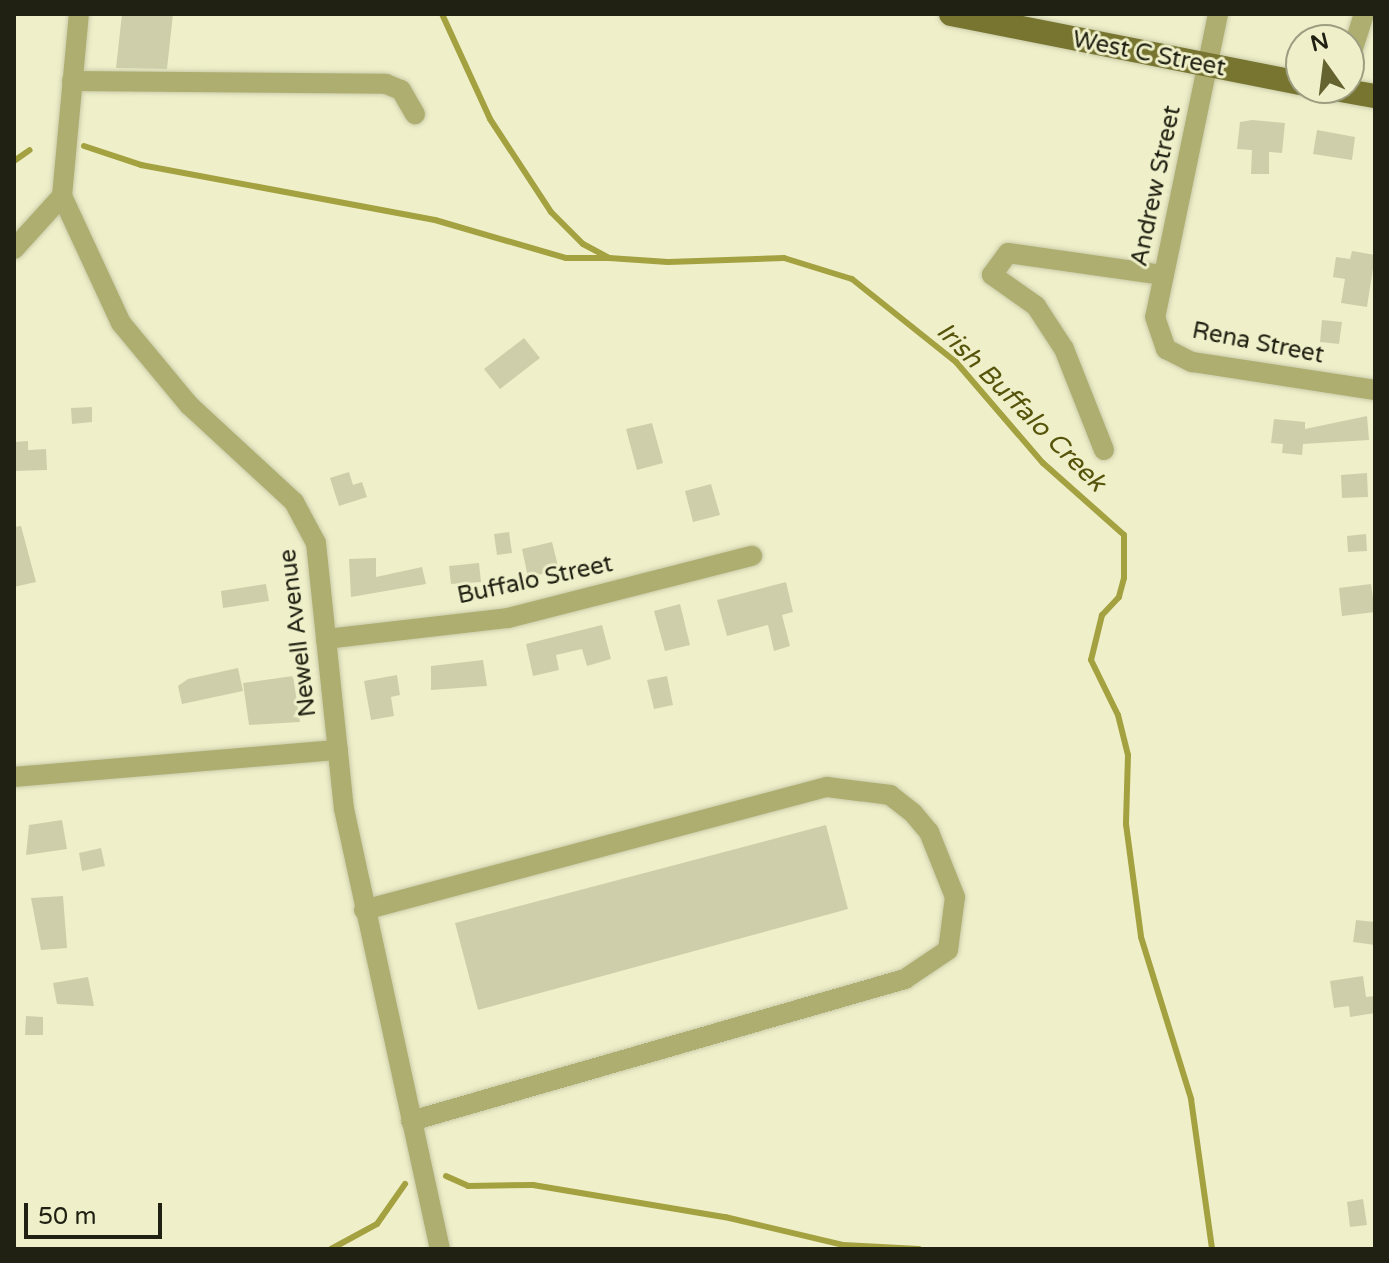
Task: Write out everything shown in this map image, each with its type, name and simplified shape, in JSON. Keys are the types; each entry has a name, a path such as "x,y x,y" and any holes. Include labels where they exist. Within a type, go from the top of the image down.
{"main road":[{"name":"West C Street","path":"951,14 1285,80"}],"street":[{"path":"14,249 62,196 79,14"},
{"name":"Andrew Street","path":"1155,317 1218,14"},
{"path":"72,81 386,84 401,90 415,114"},
{"name":"Newell Avenue","path":"62,196 121,323 189,405 294,502 316,543 338,750 364,910 440,1249"},
{"path":"1104,450 1064,349 1036,306 992,275 1008,253 1163,275"},
{"name":"Rena Street","path":"1155,317 1166,349 1192,362 1375,390"},
{"name":"Buffalo Street","path":"326,639 508,618 752,556"},
{"path":"14,777 338,750"},
{"path":"364,910 737,808 843,787 890,795 913,813 929,832 955,897 948,950 905,979 411,1121"}],"building":[{"path":"122,14 173,14 167,69 116,68"},
{"path":"1240,122 1285,123 1282,153 1269,152 1269,174 1251,174 1252,150 1237,149"},
{"path":"1317,130 1355,137 1352,160 1313,154"},
{"path":"1352,251 1375,255 1367,307 1341,303 1345,279 1333,277 1336,257 1350,259"},
{"path":"1322,320 1342,322 1339,344 1320,342"},
{"path":"524,338 540,358 500,389 484,369"},
{"path":"92,407 92,422 72,424 71,408"},
{"path":"1367,416 1369,440 1303,444 1302,455 1282,453 1283,444 1271,443 1274,419 1305,422 1305,429"},
{"path":"652,423 663,463 637,470 626,429"},
{"path":"28,441 28,450 46,449 47,470 14,471 14,442"},
{"path":"349,472 353,485 362,482 367,497 339,506 330,478"},
{"path":"1367,473 1368,497 1342,498 1341,475"},
{"path":"711,484 720,515 693,522 685,491"},
{"path":"21,526 36,582 14,587 14,527"},
{"path":"509,532 512,553 497,555 494,534"},
{"path":"1366,534 1367,551 1348,552 1347,536"},
{"path":"552,542 559,570 528,577 522,549"},
{"path":"376,558 376,577 422,567 426,584 351,597 349,559"},
{"path":"479,563 481,582 451,584 449,566"},
{"path":"786,582 793,612 782,615 790,646 774,651 768,625 727,636 717,600"},
{"path":"266,584 269,601 223,608 221,591"},
{"path":"1371,584 1375,612 1342,616 1339,588"},
{"path":"680,604 690,645 665,651 654,611"},
{"path":"602,625 611,659 587,666 582,649 556,655 559,670 533,676 526,644"},
{"path":"483,660 487,686 431,690 431,666"},
{"path":"238,668 243,691 182,704 178,686 188,679"},
{"path":"397,675 400,695 391,697 394,716 371,720 364,681"},
{"path":"293,676 300,722 249,725 243,683"},
{"path":"667,676 673,705 654,709 647,680"},
{"path":"62,820 67,849 26,855 29,825"},
{"path":"826,825 848,909 478,1010 455,923"},
{"path":"101,848 105,866 82,871 79,853"},
{"path":"63,896 67,948 41,950 31,898"},
{"path":"1356,920 1375,922 1375,945 1353,942"},
{"path":"1363,976 1366,997 1375,996 1375,1013 1350,1017 1349,1006 1334,1008 1330,981"},
{"path":"88,977 94,1006 57,1004 53,983"},
{"path":"26,1016 43,1017 43,1035 25,1035"},
{"path":"1363,1199 1367,1225 1350,1227 1347,1202"}],"waterway":[{"name":"Irish Buffalo Creek","path":"442,14 490,119 551,212 583,244 609,258 668,262 784,258 852,279 956,362 1043,463 1124,535 1124,578 1119,597 1102,615 1091,660 1118,715 1128,755 1126,824 1141,937 1191,1099 1212,1249"},
{"path":"84,146 141,165 435,220 566,258 609,258"},
{"path":"14,161 30,150"},
{"path":"446,1176 468,1186 533,1185 725,1217 843,1245 919,1249"},
{"path":"331,1249 377,1224 405,1184"}]}
